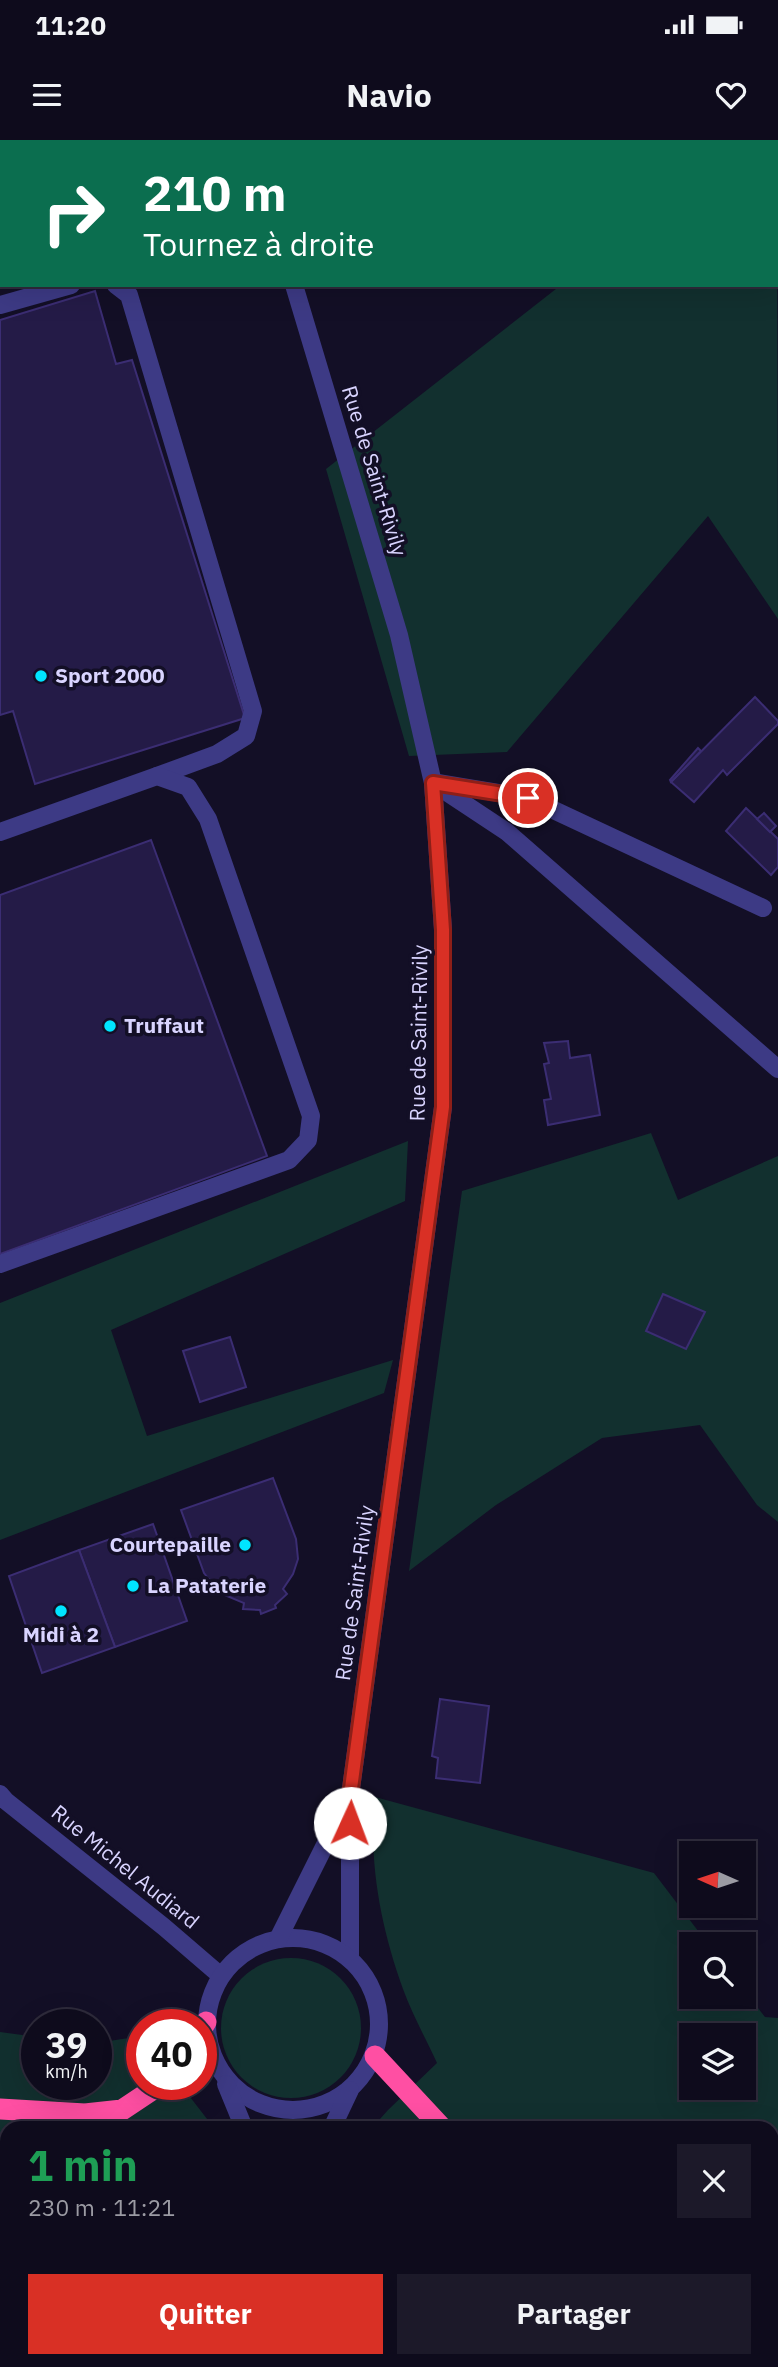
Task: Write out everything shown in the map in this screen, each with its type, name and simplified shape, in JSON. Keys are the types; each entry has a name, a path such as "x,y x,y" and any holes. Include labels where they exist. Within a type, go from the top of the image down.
{"highway":[{"path":"375,2056 435,2121"},
{"path":"0,2109 85,2115 122,2110 137,2100"}],"street":[{"path":"0,305 64,287"},
{"path":"0,832 217,754 246,736 253,711 129,295 119,287"},
{"name":"Rue de Saint-Rivily","path":"295,287 399,635 433,783 443,930 443,1107 350,1796 350,1959"},
{"path":"0,1264 289,1160 308,1140 311,1116 208,819 188,788 158,776"},
{"path":"433,783 528,798 763,908"},
{"path":"433,783 507,832 778,1069"},
{"name":"Rue Michel Audiard","path":"0,1794 220,1976"},
{"name":"Rue de Saint-Rivily","path":"278,1939 350,1796"},
{"path":"208,2009 220,1976 236,1959 256,1946 278,1939 303,1938 328,1945 350,1959 368,1982 378,2009 378,2038 375,2056 350,2090 335,2121"},
{"path":"217,2064 241,2121"},
{"path":"222,2074 242,2095 268,2108 297,2111 325,2105 350,2090"}],"green space":[{"path":"558,287 777,287 778,619 708,516 507,752 409,756 326,469"},
{"path":"651,1133 678,1200 778,1156 778,1522 757,1505 700,1425 602,1438 496,1505 409,1571 462,1191"},
{"path":"408,1141 405,1201 111,1330 147,1436 393,1360 384,1393 0,1540 0,1303"},
{"path":"375,1797 654,1873 679,1906 679,1918 688,1918 699,1932 679,1932 679,2009 756,2009 756,2005 765,2017 778,2018 778,2121 378,2121 437,2063 395,1966 383,1919 375,1870"},
{"path":"291,1958 318,1964 340,1979 355,2001 361,2028 355,2055 340,2077 318,2092 291,2098 264,2092 242,2077 227,2055 221,2028 227,2001 242,1979 264,1964"},
{"path":"0,2032 21,2035 21,2100 112,2100 112,2041 126,2038 126,2100 192,2100 209,2121 0,2121"}],"building":[{"path":"95,291 116,364 132,360 245,718 35,784 13,711 0,715 0,320"},
{"path":"755,697 778,724 727,775 723,770 694,802 671,782"},
{"path":"698,748 701,751 671,782 670,780"},
{"path":"746,808 778,839 778,867 771,875 726,831"},
{"path":"764,813 776,826 770,832 757,819"},
{"name":"Truffaut","path":"151,840 267,1156 0,1254 0,895"},
{"path":"568,1041 570,1058 590,1055 600,1115 548,1125 544,1100 551,1099 544,1064 549,1063 544,1043"},
{"path":"663,1294 705,1312 686,1349 646,1331"},
{"path":"230,1337 246,1387 200,1402 183,1351"},
{"name":"Courtepaille","path":"273,1478 296,1539 298,1559 293,1574 283,1589 287,1594 275,1605 276,1608 261,1614 260,1610 243,1609 244,1603 222,1594 204,1573 181,1510"},
{"name":"La Pataterie","path":"153,1524 187,1621 115,1647 79,1550"},
{"name":"Midi à 2","path":"79,1550 115,1647 42,1673 9,1576"},
{"path":"440,1699 489,1706 480,1783 436,1778 438,1758 432,1756"}],"place":[{"name":"Sport 2000","path":"41,676"},
{"name":"Truffaut","path":"110,1026"},
{"name":"Courtepaille","path":"245,1545"},
{"name":"La Pataterie","path":"133,1586"},
{"name":"Midi à 2","path":"61,1611"}],"route":[{"path":"350,1823 350,1796 443,1107 443,930 433,783 528,798"}]}
